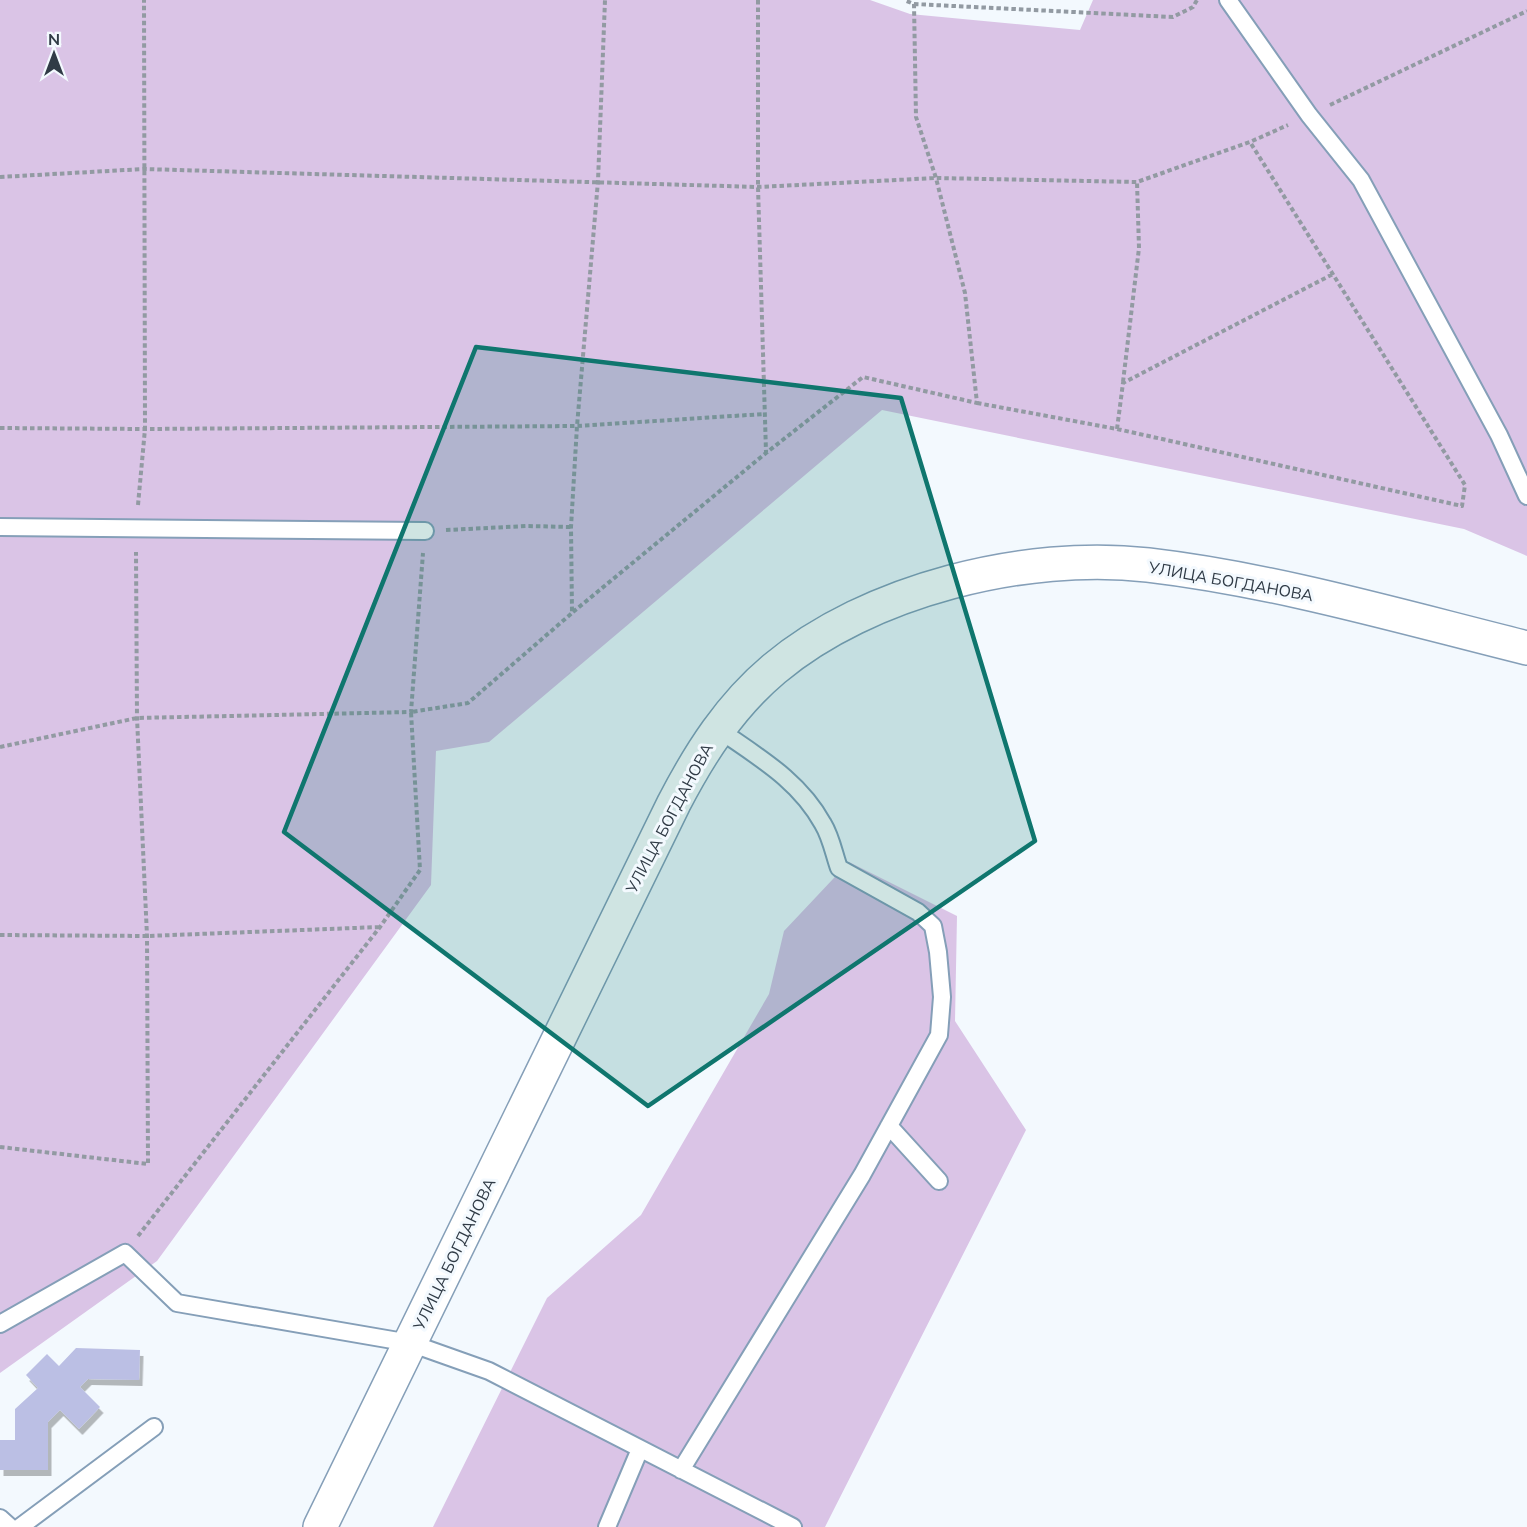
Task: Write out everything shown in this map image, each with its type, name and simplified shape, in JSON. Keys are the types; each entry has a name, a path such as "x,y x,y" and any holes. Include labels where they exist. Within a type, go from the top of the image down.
{"main road":[{"name":"УЛИЦА БОГДАНОВА","path":"320,1527 696,761 743,699 773,670 808,644 851,619 911,593 963,579 1026,568 1090,562 1135,564 1216,575 1317,596 1527,648"}],"lane":[{"path":"1228,0 1309,115 1361,180 1499,435 1527,496"},
{"path":"0,527 425,531"},
{"path":"681,1470 889,1126 939,1035 942,997 933,926 918,912 839,868 824,825 798,788 718,729"},
{"path":"889,1126 939,1181"},
{"path":"0,1324 125,1254 177,1303 410,1343 489,1371 793,1527"},
{"path":"20,1527 154,1427"},
{"path":"607,1527 640,1449"},
{"path":"0,1518 10,1527"}],"path":[{"path":"0,1147 148,1164 147,936 136,718 136,530 145,429 144,0"},
{"path":"572,612 571,527 598,182 605,0"},
{"path":"758,0 758,187 766,453"},
{"path":"904,0 914,4 1173,17 1193,7 1197,0"},
{"path":"914,4 916,117 936,178 965,293 977,403"},
{"path":"0,177 144,169 758,187 936,178 1137,182 1250,142 1527,11"},
{"path":"0,747 136,718 411,712 468,703 572,612 766,453 863,377 977,403 1117,429 1462,506 1466,485 1250,142"},
{"path":"1117,429 1139,248 1137,182"},
{"path":"1123,383 1333,274"},
{"path":"0,428 578,426 764,414"},
{"path":"125,1254 380,927 420,870 411,712 425,531 527,526 571,527"},
{"path":"0,935 147,936 380,927"}],"highlighted area":[{"path":"476,347 901,398 1035,841 648,1106 284,832"}],"shaded area":[{"path":"0,0 870,0 910,14 1080,30 1093,0 1527,0 1527,556 1464,529 882,410 489,742 436,751 431,885 157,1261 0,1373"},
{"path":"849,862 957,916 955,1021 1026,1130 825,1527 433,1527 547,1298 641,1215 769,994 784,931"}],"building":[{"path":"76,1348 140,1350 139,1380 88,1379 80,1387 100,1407 79,1429 60,1410 48,1422 48,1470 0,1470 0,1440 15,1440 15,1409 38,1388 26,1375 47,1354 59,1366"}]}
